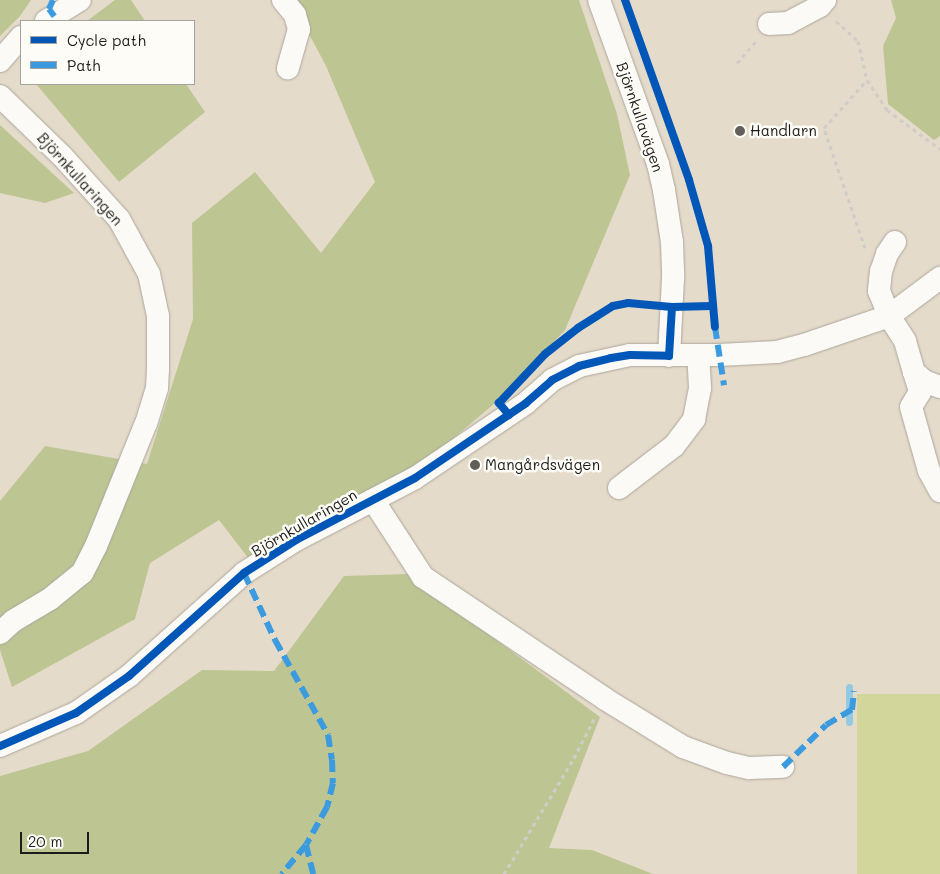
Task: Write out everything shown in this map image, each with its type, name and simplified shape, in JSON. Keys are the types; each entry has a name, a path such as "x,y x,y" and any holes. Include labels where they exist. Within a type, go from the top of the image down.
{"street":[{"path":"48,20 80,0"},
{"path":"283,0 295,15 299,29 288,68"},
{"name":"Björnkullavägen","path":"599,0 658,164 672,242 672,306 669,356"},
{"path":"769,24 788,23 822,3"},
{"path":"0,61 20,38"},
{"name":"Björnkullaringen","path":"0,96 62,156 119,219 149,274 158,316 157,388 132,462 96,546 82,573 50,599 13,621 0,633"},
{"path":"895,242 887,254 881,271 879,291 889,316 905,341 920,392 911,407 929,471 940,491"},
{"path":"669,356 777,352 804,345 889,316 940,278"},
{"name":"Björnkullaringen","path":"0,746 76,713 129,676 244,573 296,540 415,478 526,403 552,380 580,366 630,355 669,356"},
{"path":"619,488 674,446 694,419 700,388 698,355"},
{"path":"914,372 924,381 940,387"},
{"path":"373,500 423,577 605,699 683,747 727,763 749,768 783,767"}],"path":[{"path":"822,3 858,42 867,80 887,110 940,150"},
{"path":"738,64 769,24"},
{"path":"867,80 824,128 867,255"},
{"path":"538,361 578,328 613,306 628,303 672,306"},
{"path":"504,874 574,758 605,699"}],"green space":[{"path":"0,0 31,0 20,16 0,36"},
{"path":"115,0 131,0 144,20 88,20"},
{"path":"291,0 579,0 617,114 630,175 565,330 501,398 424,463 249,559 219,520 150,563 135,619 12,687 0,650 0,501 45,446 147,464 193,319 192,223 255,172 321,253 375,182 326,66"},
{"path":"891,0 940,0 940,136 934,140 888,104 883,46 896,18"},
{"path":"37,85 187,85 205,112 119,182"},
{"path":"0,125 74,193 45,203 0,193"},
{"path":"407,574 600,717 549,848 592,850 653,874 0,874 0,776 88,751 202,670 274,671 344,576"},
{"path":"857,694 940,694 940,874 857,874"}],"waterway":[{"path":"849,687 849,722"}],"marked path":[{"path":"53,0 49,9 54,16"},
{"path":"715,327 724,385"},
{"path":"244,573 275,640 328,735 332,760 333,783 327,807 306,845 282,874"},
{"path":"852,710 854,691"},
{"path":"783,767 826,725 856,707"},
{"path":"306,845 313,874"}],"cycle path":[{"path":"625,0 689,180 708,246 715,327"},
{"path":"509,415 499,403 545,354 578,328 613,306 628,303 672,307 712,306"},
{"path":"0,746 76,713 129,676 244,573 296,540 415,478 526,403 552,380 579,366 611,358 630,355 669,356 672,307"}],"place":[{"name":"Handlarn","path":"740,131"},
{"name":"Mangårdsvägen","path":"475,465"}]}
